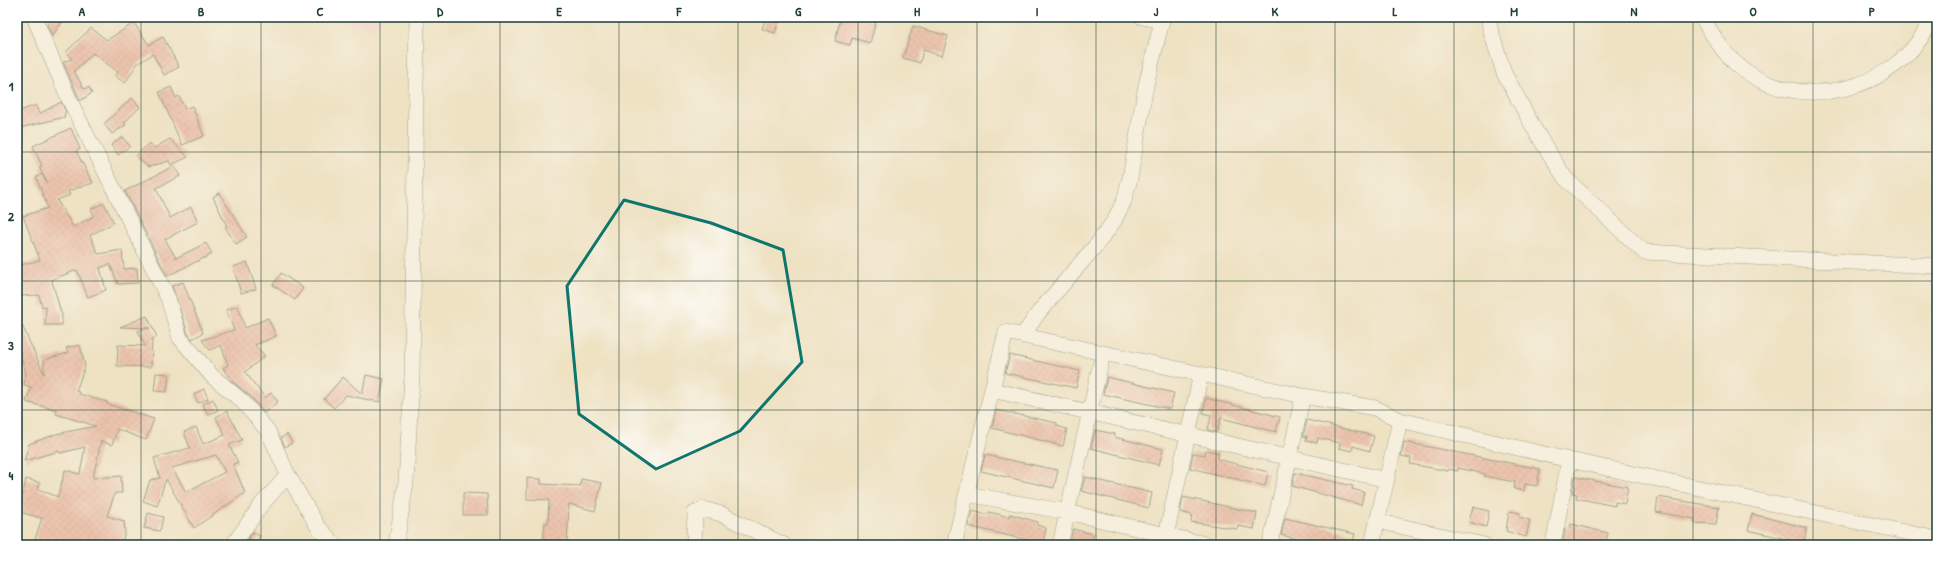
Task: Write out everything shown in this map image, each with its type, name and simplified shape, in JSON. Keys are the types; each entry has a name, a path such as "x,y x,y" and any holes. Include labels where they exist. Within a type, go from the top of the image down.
{"street":[{"path":"34,17 68,99 168,298 180,338 212,376 243,402 268,431 288,475 318,527 336,545"},
{"path":"396,545 406,482 412,376 417,17"},
{"path":"1023,335 1039,312 1098,243 1114,221 1124,201 1130,178 1146,85 1163,19 1142,17"},
{"path":"1489,17 1490,28 1504,73 1536,132 1565,178 1644,252 1937,266"},
{"path":"1702,17 1715,41 1734,62 1757,78 1783,89 1811,93 1839,91 1866,83 1891,68 1912,49 1928,26 1932,17"},
{"path":"954,545 1006,332 1303,396 1375,408 1400,420 1569,460 1911,539 1937,539"},
{"path":"1060,545 1103,353"},
{"path":"1165,541 1201,374"},
{"path":"992,390 1387,480"},
{"path":"1270,545 1303,396"},
{"path":"1372,545 1376,521 1387,480 1400,420"},
{"path":"1553,545 1569,460"},
{"path":"233,545 261,504 288,475"},
{"path":"967,494 1067,512 1165,541 1209,545"},
{"path":"694,545 695,513 704,509 720,514 784,545"},
{"path":"1376,521 1484,545"}],"highlighted area":[{"path":"624,200 711,223 783,250 802,362 740,431 656,469 579,414 567,286"}],"shaded area":[{"path":"320,17 382,17 379,30"}],"building":[{"path":"53,17 66,17 52,36 47,25"},
{"path":"766,17 780,17 775,33 762,29"},
{"path":"841,17 861,17 876,21 870,43 852,38 850,45 835,41"},
{"path":"134,23 149,45 163,37 179,67 164,75 153,54 137,64 125,83 115,76 118,72 93,53 74,71 84,89 89,87 92,93 80,101 63,62 72,59 66,52 91,28 107,40"},
{"path":"913,26 948,36 942,56 923,50 920,63 903,58"},
{"path":"171,87 176,98 179,96 185,109 192,106 204,136 182,145 159,92"},
{"path":"132,98 140,107 124,123 126,125 112,134 104,124"},
{"path":"61,102 66,112 64,114 65,117 20,128 17,112 36,105 39,114"},
{"path":"71,128 80,149 76,151 93,183 68,191 70,195 57,200 73,227 94,216 91,209 104,203 114,223 90,235 98,254 122,250 124,269 137,268 138,283 118,284 110,264 100,268 106,290 88,297 77,270 53,279 52,281 62,314 62,325 45,325 46,306 42,307 39,295 17,296 17,266 40,260 23,216 48,208 36,177 42,174 47,183 39,167 42,166 33,146"},
{"path":"122,137 130,146 118,155 111,145"},
{"path":"170,139 188,157 171,165 169,161 148,167 136,156 149,143 154,148"},
{"path":"174,166 180,176 156,188 170,218 191,207 198,222 165,239 176,258 206,243 212,254 167,276 125,191"},
{"path":"219,193 247,237 236,244 225,227 227,226 213,197"},
{"path":"247,262 256,289 241,293 233,267"},
{"path":"281,273 303,288 295,300 273,285"},
{"path":"183,282 203,333 192,339 188,334 172,286"},
{"path":"238,306 245,328 268,318 276,336 255,345 265,356 245,372 265,398 271,393 278,402 264,413 250,396 233,382 223,368 228,365 221,345 210,350 202,340 234,330 226,310"},
{"path":"17,314 44,374 44,360 68,353 66,348 80,345 85,366 76,391 79,392 79,394 107,402 107,404 154,419 146,440 117,429 112,445 101,441 93,478 121,476 122,493 115,493 107,516 124,521 125,532 121,545 33,545 42,518 19,512 26,479 40,483 38,489 58,497 65,470 80,474 85,447 60,453 59,451 24,461 29,444 56,434 96,426 56,414 57,410 26,402 31,387 24,385 26,374 17,343"},
{"path":"147,316 157,337 152,339 151,367 117,366 118,345 145,346 138,331 150,328 120,327"},
{"path":"1010,355 1080,371 1076,388 1005,373"},
{"path":"156,373 169,374 167,392 154,391"},
{"path":"366,375 384,379 379,402 346,395 334,408 324,399 343,377 362,394"},
{"path":"1107,377 1174,393 1170,409 1103,394"},
{"path":"204,389 208,399 198,403 194,394"},
{"path":"1206,398 1280,417 1276,432 1221,418 1217,432 1208,430 1211,415 1203,413"},
{"path":"213,399 218,410 208,415 203,404"},
{"path":"996,410 1057,423 1057,426 1067,429 1063,446 992,428"},
{"path":"227,411 242,440 229,445 238,462 233,464 245,493 194,528 166,479 157,506 143,501 150,480 160,478 154,458 190,448 184,432 196,427 203,444 225,435 216,417","holes":["216,455 225,472 186,492 172,468"]},
{"path":"1307,420 1374,436 1370,451 1353,446 1352,451 1339,448 1340,443 1318,438 1317,443 1306,441 1307,436 1303,436"},
{"path":"1095,430 1115,434 1114,437 1163,449 1159,465 1091,448"},
{"path":"287,434 292,443 285,447 281,438"},
{"path":"1404,442 1540,469 1537,486 1525,484 1524,491 1514,489 1515,482 1484,476 1485,474 1458,468 1458,471 1449,469 1448,471 1410,464 1411,458 1401,456"},
{"path":"1206,450 1219,453 1217,459 1268,472 1265,486 1190,468 1193,453 1205,455"},
{"path":"985,455 1058,470 1054,488 981,471"},
{"path":"1295,473 1353,486 1352,489 1364,492 1361,505 1292,486"},
{"path":"1085,477 1152,493 1149,508 1081,491"},
{"path":"1575,477 1628,487 1625,504 1615,502 1615,506 1576,498 1577,494 1572,493"},
{"path":"527,478 541,479 541,484 580,486 581,479 602,483 595,511 569,504 567,545 543,545 545,523 548,523 549,500 527,499"},
{"path":"463,493 487,494 488,515 463,515"},
{"path":"1183,497 1257,513 1254,529 1238,526 1237,529 1191,522 1192,515 1180,512"},
{"path":"1658,497 1719,507 1716,524 1694,523 1695,519 1656,512"},
{"path":"1473,507 1489,511 1486,527 1469,522"},
{"path":"972,511 988,515 989,512 1009,517 1010,514 1038,522 1037,525 1046,528 1043,544 968,526"},
{"path":"1509,511 1520,513 1519,517 1530,520 1526,537 1506,531"},
{"path":"148,513 163,517 160,531 144,528"},
{"path":"1752,514 1807,528 1804,543 1748,530"},
{"path":"1285,518 1355,534 1352,545 1323,545 1281,535"},
{"path":"1571,524 1608,533 1605,545 1574,545 1563,542 1565,528 1570,529"},
{"path":"1073,529 1093,534 1091,545 1069,545"},
{"path":"253,532 260,536 254,545 244,545"}]}
